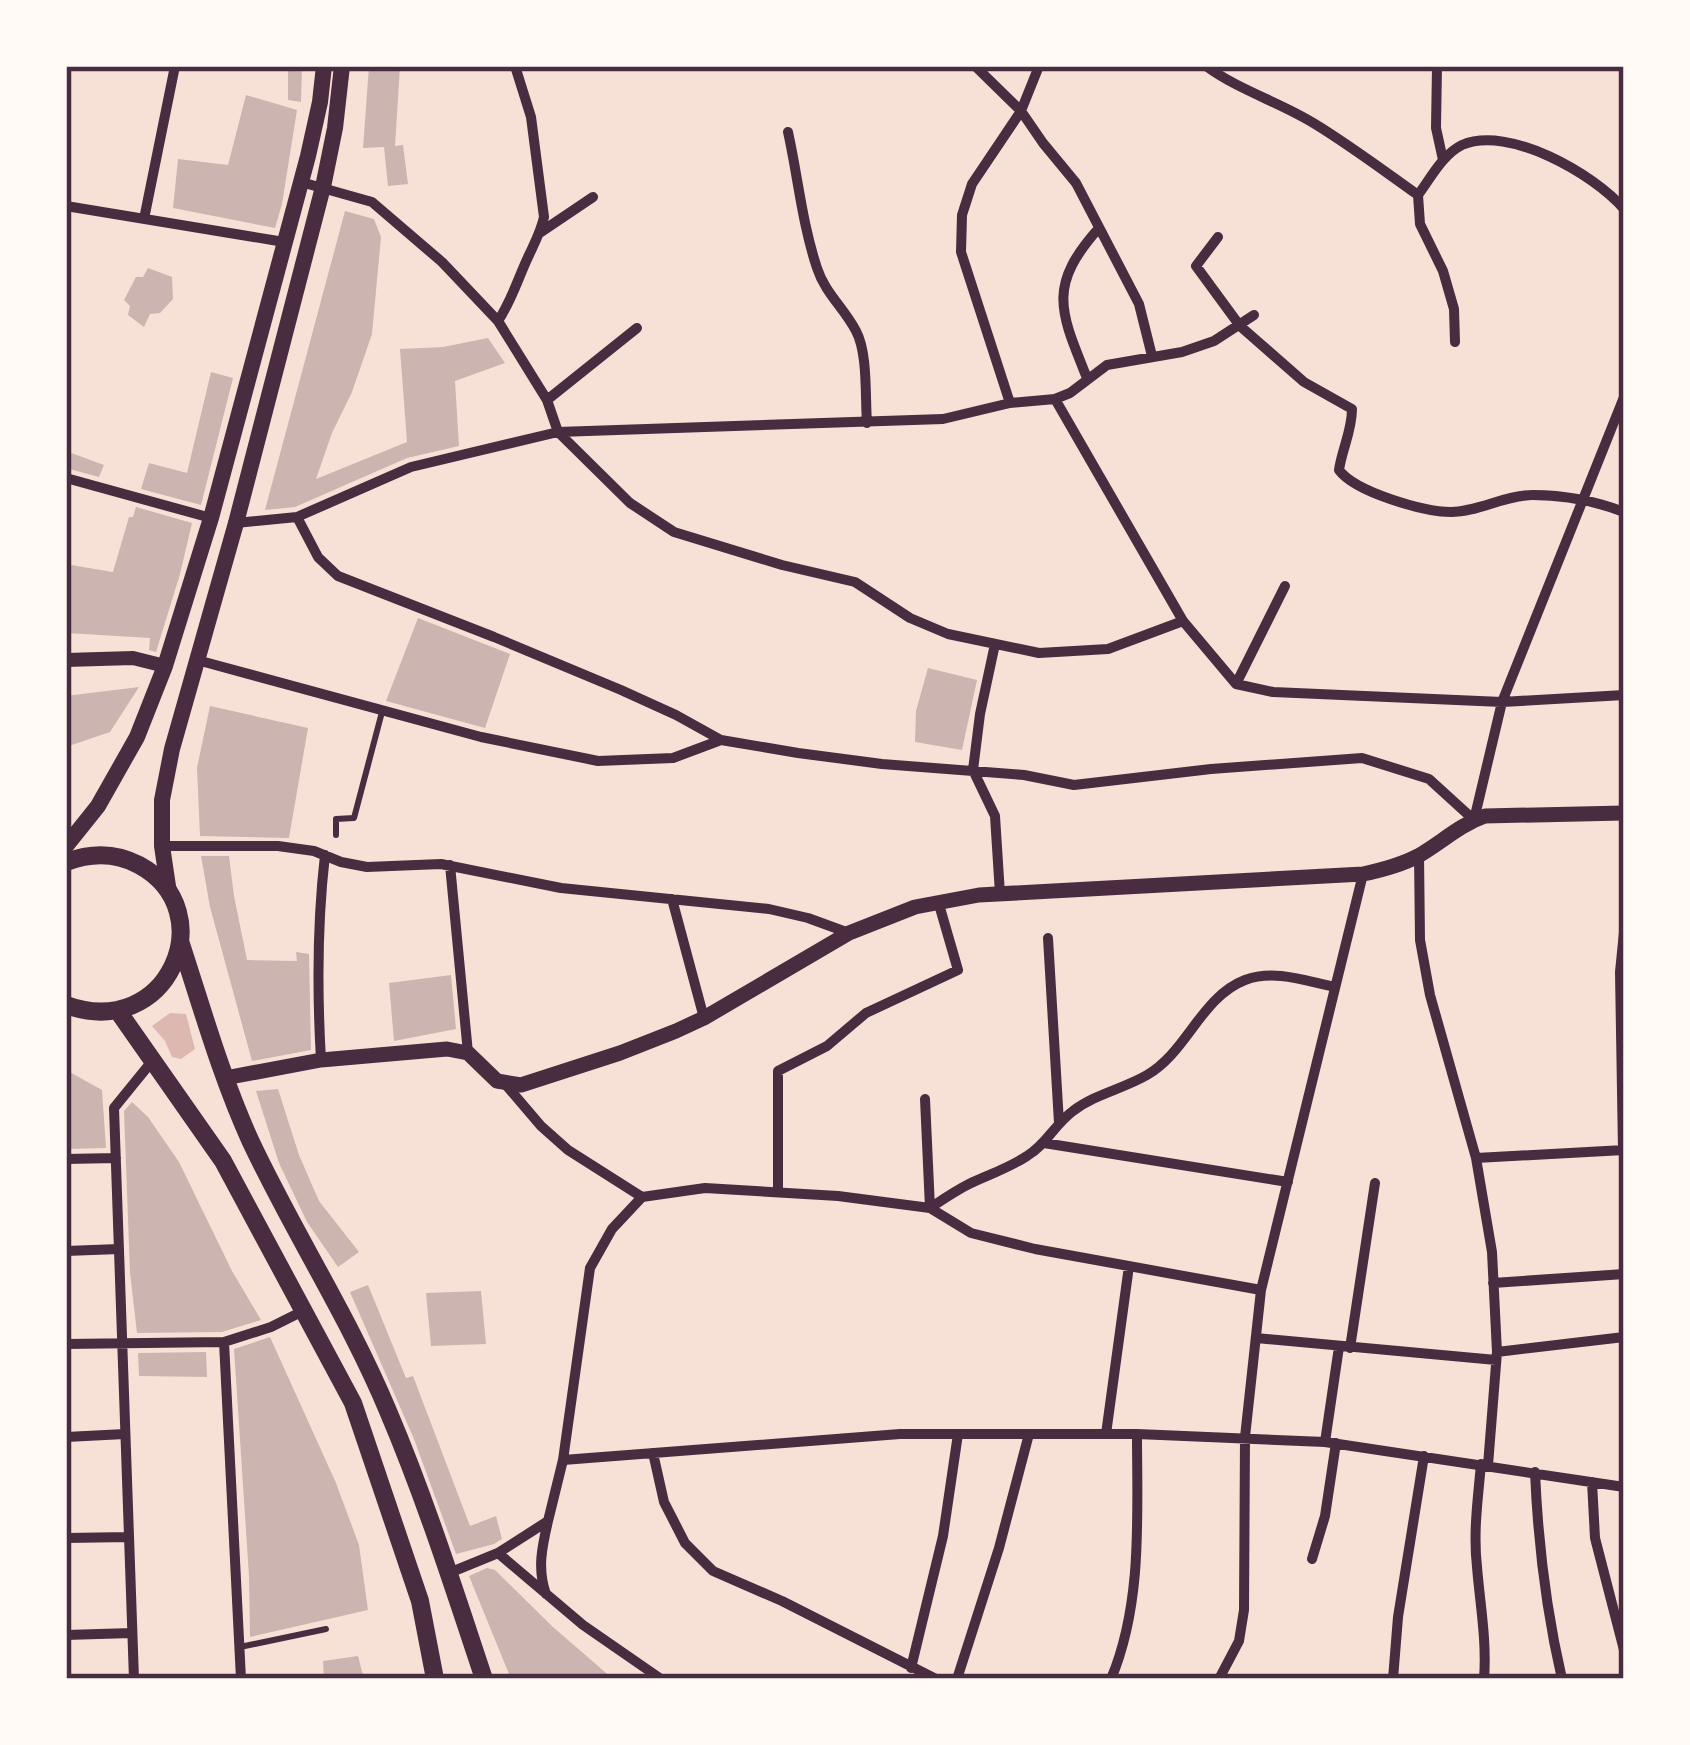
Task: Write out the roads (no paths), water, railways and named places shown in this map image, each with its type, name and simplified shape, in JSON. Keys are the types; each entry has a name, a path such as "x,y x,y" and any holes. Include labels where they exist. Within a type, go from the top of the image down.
{"highway":[{"path":"66,862 88,856 123,858 154,875 169,893 225,1078 251,1141 388,1411 484,1679"},
{"path":"69,1008 99,1013 141,1002 174,965 180,941"},
{"path":"118,1011 223,1161 353,1403 420,1601 435,1679"}],"main road":[{"path":"66,846 98,806 128,753 165,666 211,518 301,182 324,66"},
{"path":"169,893 162,800 172,749 323,187 342,66"},
{"path":"225,1078 322,1060 447,1049 468,1053 489,1076 506,1084 529,1084 704,1018 849,933 938,901 1363,874 1419,856 1474,820 1496,814 1624,814"}],"street":[{"path":"144,219 175,66"},
{"path":"498,321 517,289 544,217 532,116 515,66"},
{"path":"975,66 1021,111 1076,183 1139,304 1152,356"},
{"path":"1010,403 961,252 962,215 972,184 1021,111 1039,66"},
{"path":"1205,66 1316,124 1418,195"},
{"path":"1437,66 1436,128 1444,160"},
{"path":"788,132 817,271 857,332 867,423"},
{"path":"1456,342 1454,310 1443,271 1420,224 1418,195 1461,146 1491,140 1554,158 1601,186 1624,209"},
{"path":"301,182 372,202 442,262 498,321 548,400 559,432 630,503 674,532 855,582 910,618 948,634 1040,653 1108,649 1183,621"},
{"path":"541,232 593,197"},
{"path":"66,206 284,242"},
{"path":"1087,378 1067,329 1063,289 1079,249 1099,228"},
{"path":"1217,237 1196,266 1240,326 1304,382 1352,409 1348,443 1341,457 1340,470 1346,479 1406,503 1448,512 1527,494 1624,512"},
{"path":"236,523 297,517 411,467 559,432 943,419 1010,403 1055,399 1107,365 1182,352 1214,341 1254,315"},
{"path":"548,400 637,328"},
{"path":"297,517 318,557 338,576 578,672 722,740 1074,785 1361,758 1429,779 1474,820 1502,702 1624,397"},
{"path":"1055,399 1183,621 1236,684 1273,692 1502,702 1624,695"},
{"path":"66,478 211,518"},
{"path":"1236,684 1285,586"},
{"path":"995,644 973,770 994,816 1000,894"},
{"path":"66,660 133,658 165,666"},
{"path":"197,661 511,745 598,761 673,758 722,740"},
{"path":"162,846 278,846 367,867 450,866 561,888 770,909 849,933"},
{"path":"322,1060 318,918 325,856"},
{"path":"1419,856 1420,940 1430,995 1476,1158 1492,1252 1496,1356 1475,1527 1484,1679"},
{"path":"450,866 468,1053"},
{"path":"1219,1679 1239,1641 1244,1610 1245,1437 1262,1290 1363,874"},
{"path":"672,898 704,1018"},
{"path":"778,1192 778,1072 827,1046 866,1013 958,970 938,901"},
{"path":"1476,1158 1623,1150 1620,972 1624,932"},
{"path":"1048,938 1059,1123"},
{"path":"930,1208 964,1186 1031,1155 1076,1109 1147,1076 1171,1056 1228,988 1271,974 1335,987"},
{"path":"134,1679 114,1108 153,1060"},
{"path":"506,1084 568,1150 642,1196 705,1188 838,1196 930,1208 971,1233 1262,1290"},
{"path":"925,1100 930,1208"},
{"path":"1044,1144 1288,1182"},
{"path":"66,1160 116,1158"},
{"path":"1312,1559 1325,1516 1330,1443 1376,1183"},
{"path":"547,1597 540,1578 541,1551 563,1460 590,1268 612,1229 642,1196"},
{"path":"66,1251 119,1249"},
{"path":"1106,1433 1129,1266"},
{"path":"1493,1282 1624,1274"},
{"path":"66,1344 224,1342 305,1310"},
{"path":"1256,1338 1496,1356 1624,1337"},
{"path":"224,1342 242,1679"},
{"path":"66,1436 125,1433"},
{"path":"563,1460 900,1433 1106,1433 1330,1443 1624,1487"},
{"path":"911,1668 943,1536 958,1433"},
{"path":"957,1679 1029,1433"},
{"path":"1112,1679 1135,1573 1137,1434"},
{"path":"653,1453 664,1502 685,1543 713,1571 782,1600 936,1679"},
{"path":"1393,1679 1424,1456"},
{"path":"1534,1472 1544,1596 1562,1679"},
{"path":"1592,1482 1595,1538 1624,1650"},
{"path":"448,1573 498,1553 548,1521"},
{"path":"66,1538 129,1537"},
{"path":"498,1553 547,1597 661,1679"},
{"path":"66,1635 132,1633"}],"lane":[{"path":"336,835 336,819 354,818 382,712"},
{"path":"241,1647 326,1629"}]}
